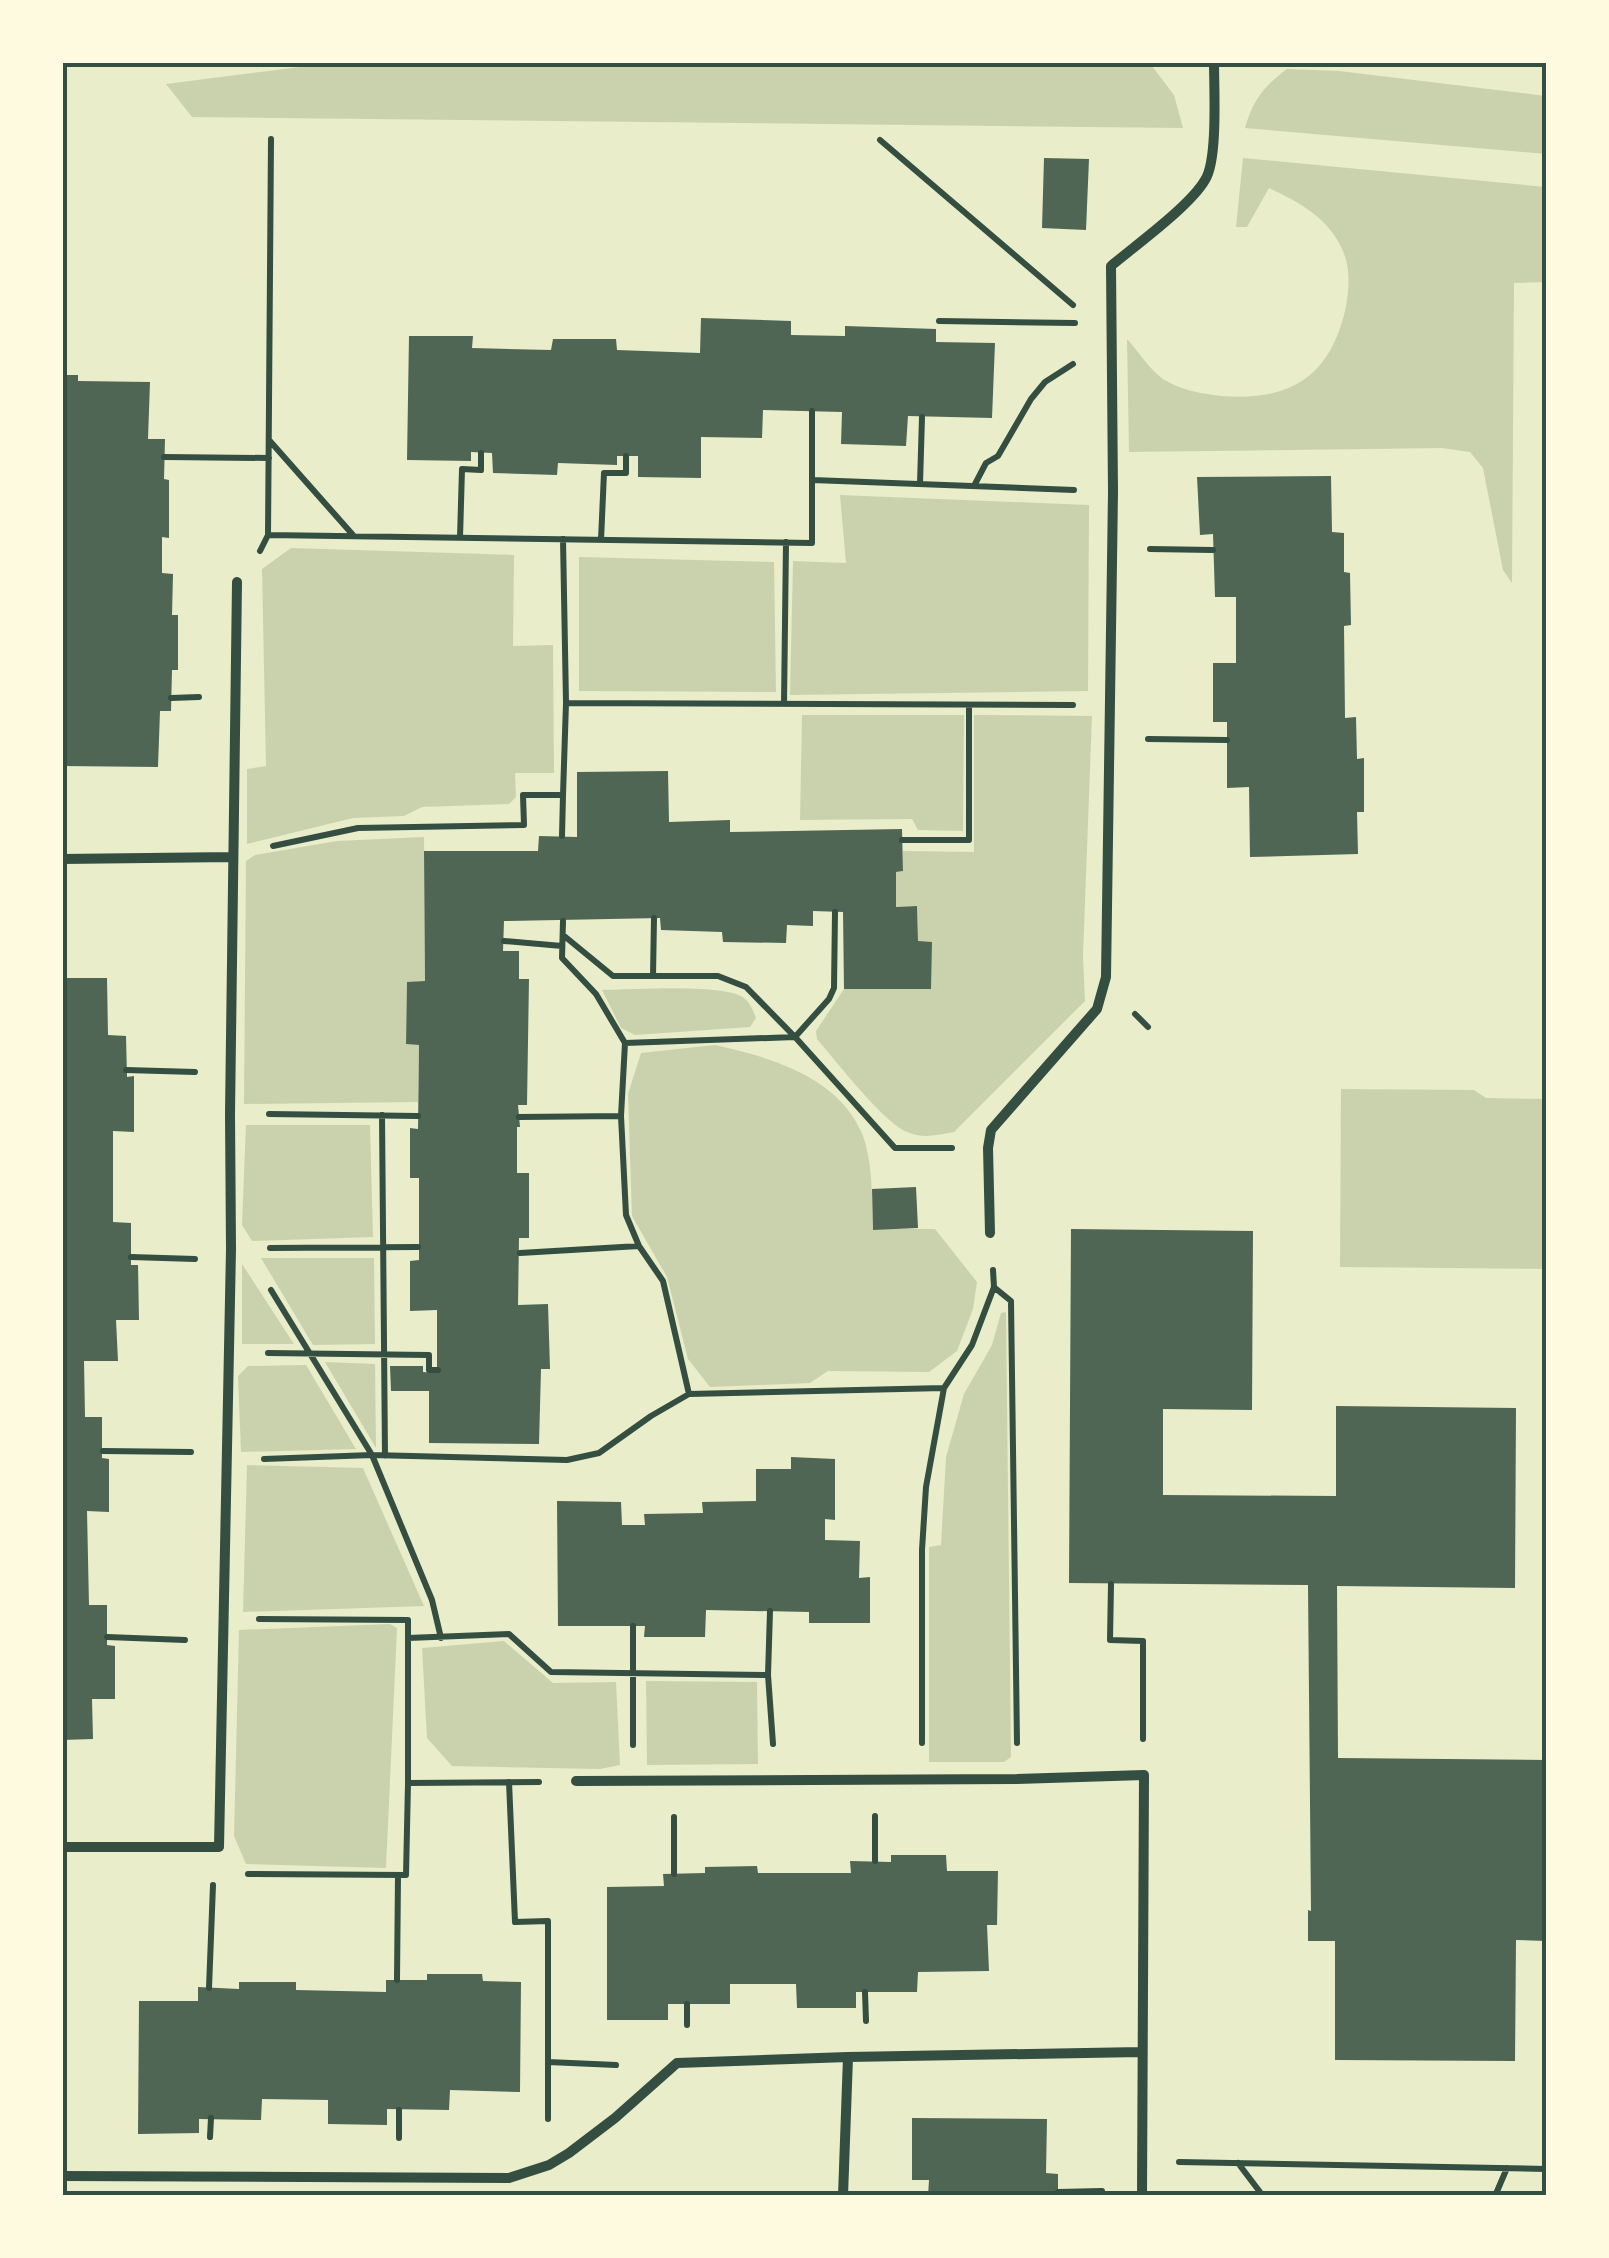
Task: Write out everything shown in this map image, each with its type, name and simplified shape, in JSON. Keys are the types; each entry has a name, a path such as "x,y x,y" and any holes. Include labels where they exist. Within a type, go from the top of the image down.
{"street":[{"path":"990,1233 991,1130 1097,1010 1106,977 1111,266 1172,215 1207,179 1213,143 1214,62"},
{"path":"62,1847 219,1848 231,1254 237,582"},
{"path":"62,859 233,857"},
{"path":"576,1781 1144,1775 1142,2196"},
{"path":"62,2176 509,2178 548,2165 615,2118 677,2063 1141,2052"},
{"path":"843,2196 848,2056"}],"path":[{"path":"237,582 268,535 270,139"},
{"path":"880,140 1080,312 1110,317"},
{"path":"939,321 1079,324 1110,317"},
{"path":"974,486 986,464 998,456 1031,399 1045,382 1074,362 1090,335 1110,317"},
{"path":"268,535 812,543 812,411"},
{"path":"920,484 922,416"},
{"path":"269,440 354,536"},
{"path":"460,538 462,469 481,470 481,453"},
{"path":"601,540 604,473 626,473 626,456"},
{"path":"164,458 269,458"},
{"path":"812,480 1073,490"},
{"path":"562,836 566,703 563,540"},
{"path":"784,704 786,542"},
{"path":"1112,549 1214,550"},
{"path":"171,698 188,698"},
{"path":"566,703 1110,705"},
{"path":"902,840 969,840 969,705"},
{"path":"1109,739 1227,740"},
{"path":"233,857 288,841 358,828 524,826 523,794 563,795"},
{"path":"625,1043 795,1037 834,988 835,912"},
{"path":"653,976 654,918"},
{"path":"564,922 562,958 596,994 625,1043 621,1116 626,1216 639,1246 664,1281 689,1394"},
{"path":"564,936 613,976 718,976 746,986 895,1148 988,1148"},
{"path":"504,941 562,946"},
{"path":"126,1070 230,1072"},
{"path":"230,1114 418,1116"},
{"path":"382,1115 386,1456"},
{"path":"519,1117 621,1116"},
{"path":"922,1780 922,1550 926,1486 944,1388 972,1345 994,1287 990,1233"},
{"path":"520,1253 639,1246"},
{"path":"132,1258 231,1254 246,1248 418,1247"},
{"path":"246,1248 372,1455 432,1600 441,1638"},
{"path":"994,1287 1010,1301 1017,1779"},
{"path":"227,1352 428,1355 430,1370 438,1370"},
{"path":"102,1450 226,1457 372,1455 567,1460 599,1453 689,1394 944,1388"},
{"path":"1111,1584 1110,1640 1143,1641 1144,1775"},
{"path":"770,1612 768,1675 772,1726"},
{"path":"218,1874 406,1875 408,1783 408,1620 223,1620"},
{"path":"633,1626 633,1745"},
{"path":"408,1638 508,1634 551,1672 768,1675"},
{"path":"106,1637 223,1641"},
{"path":"408,1783 576,1781"},
{"path":"509,1782 515,1922 548,1921 548,2165"},
{"path":"875,1830 875,1861"},
{"path":"674,1840 674,1874"},
{"path":"209,1988 211,1890 218,1874 219,1848"},
{"path":"397,1980 398,1876"},
{"path":"1142,2162 1546,2169"},
{"path":"1237,2162 1263,2196"},
{"path":"1494,2196 1506,2168"}],"green space":[{"path":"332,63 1152,66 1174,95 1183,128 192,117 166,84"},
{"path":"1287,69 1339,71 1546,96 1546,154 1245,128 1260,94"},
{"path":"1243,158 1546,187 1546,282 1514,283 1512,583 1503,570 1483,468 1470,452 1442,448 1129,452 1127,339 1153,371 1170,383 1207,394 1246,397 1286,389 1303,381 1317,369 1338,334 1348,281 1346,258 1337,239 1312,212 1269,188 1247,227 1236,227"},
{"path":"840,495 1089,505 1088,691 790,695 793,561 846,563"},
{"path":"291,548 514,555 513,646 553,645 554,773 515,773 516,797 509,804 422,807 404,816 353,818 247,844 247,769 266,766 262,569"},
{"path":"579,557 774,562 776,692 579,691"},
{"path":"802,715 964,715 963,831 918,830 912,819 800,820"},
{"path":"974,715 1092,716 1083,956 1085,1001 954,1132 919,1135 897,1126 873,1104 817,1039 816,1031 844,989 931,989 918,941 917,906 896,907 896,872 903,871 903,851 974,852"},
{"path":"424,837 425,981 407,983 406,1044 419,1045 418,1102 244,1104 246,861 255,855 337,841"},
{"path":"602,990 717,990 744,998 756,1018 750,1027 635,1035 621,1028"},
{"path":"715,1045 801,1073 838,1099 852,1116 866,1147 873,1229 935,1229 977,1282 973,1309 957,1351 929,1372 828,1371 810,1383 710,1387 688,1359 667,1277 632,1216 628,1094 641,1053"},
{"path":"1341,1089 1474,1090 1486,1098 1546,1099 1546,1269 1340,1267"},
{"path":"246,1125 370,1125 373,1237 252,1241 242,1225"},
{"path":"261,1258 374,1258 375,1344 313,1345"},
{"path":"242,1264 294,1344 242,1344"},
{"path":"1006,1312 1011,1757 1004,1762 929,1762 929,1547 941,1545 946,1457 964,1394 992,1345 1001,1313"},
{"path":"325,1362 375,1364 376,1448"},
{"path":"306,1365 356,1449 241,1452 238,1376 248,1366"},
{"path":"247,1465 363,1468 424,1606 243,1612"},
{"path":"390,1624 397,1628 386,1868 246,1864 234,1836 239,1630"},
{"path":"504,1641 553,1683 616,1682 620,1765 600,1769 452,1766 427,1738 422,1648"},
{"path":"646,1681 757,1682 758,1764 647,1765"}],"building":[{"path":"1044,158 1089,159 1086,230 1042,228"},
{"path":"701,318 791,321 791,335 845,336 845,326 936,329 936,342 995,343 992,418 908,416 906,446 841,444 842,412 763,410 762,438 701,437 701,478 638,477 638,456 617,456 617,465 558,463 557,475 493,473 492,453 471,452 471,461 407,460 409,336 473,336 472,348 551,350 553,339 616,339 617,350 700,353"},
{"path":"62,375 78,375 78,381 150,382 148,439 165,439 169,538 162,537 162,573 173,574 172,615 178,615 178,670 172,670 171,711 160,711 158,767 62,766"},
{"path":"1331,476 1332,532 1344,533 1344,572 1350,573 1351,625 1344,626 1345,718 1356,717 1357,759 1364,758 1364,812 1357,812 1358,854 1250,857 1249,787 1227,788 1227,722 1213,722 1213,663 1236,663 1236,597 1215,597 1213,534 1200,535 1197,477"},
{"path":"668,771 669,822 730,820 730,832 902,829 903,871 896,872 896,907 917,906 918,941 932,942 931,989 844,989 843,912 813,911 813,926 787,925 786,943 723,942 722,932 661,930 660,918 504,921 503,951 519,951 519,979 529,979 527,1105 518,1105 517,1173 529,1173 529,1238 519,1238 518,1305 548,1304 550,1369 541,1369 539,1444 429,1443 429,1391 391,1391 390,1366 423,1366 423,1372 437,1373 437,1310 410,1311 410,1261 419,1260 419,1178 410,1178 410,1128 418,1129 419,1045 406,1044 407,982 425,981 424,851 538,851 539,836 577,837 577,772"},
{"path":"62,978 107,978 108,1035 126,1036 127,1077 134,1076 134,1132 113,1131 113,1222 131,1223 131,1265 138,1265 139,1320 116,1320 118,1361 84,1361 85,1417 102,1417 102,1458 109,1459 109,1512 87,1511 89,1605 107,1605 107,1645 115,1646 115,1699 92,1699 93,1739 62,1740"},
{"path":"916,1187 918,1228 873,1230 872,1189"},
{"path":"1071,1229 1253,1231 1252,1410 1163,1409 1163,1495 1336,1496 1336,1406 1516,1408 1515,1588 1337,1586 1338,1758 1546,1760 1546,1941 1516,1940 1515,2061 1335,2060 1335,1941 1308,1941 1308,1585 1069,1583"},
{"path":"791,1457 835,1459 835,1520 825,1519 825,1540 860,1541 859,1578 870,1577 870,1623 809,1623 809,1612 706,1610 705,1637 644,1637 645,1626 558,1626 557,1501 621,1502 622,1525 645,1525 644,1514 703,1513 702,1502 756,1501 756,1469 791,1469"},
{"path":"891,1855 946,1855 947,1871 998,1871 997,1925 987,1925 989,1971 918,1972 917,1992 856,1992 856,2008 797,2008 796,1984 730,1984 730,2004 668,2004 668,2020 607,2020 607,1887 664,1886 663,1874 705,1873 705,1867 757,1866 758,1873 851,1873 850,1861 891,1862"},
{"path":"427,1974 482,1974 483,1981 521,1982 520,2092 450,2090 449,2110 387,2109 387,2125 328,2124 328,2100 262,2099 261,2120 199,2119 199,2133 138,2134 139,2001 198,2001 198,1987 239,1989 239,1982 296,1982 296,1990 386,1992 386,1980 427,1980"},
{"path":"912,2118 1047,2119 1046,2173 1058,2174 1058,2196 928,2196 929,2180 912,2180"}]}
